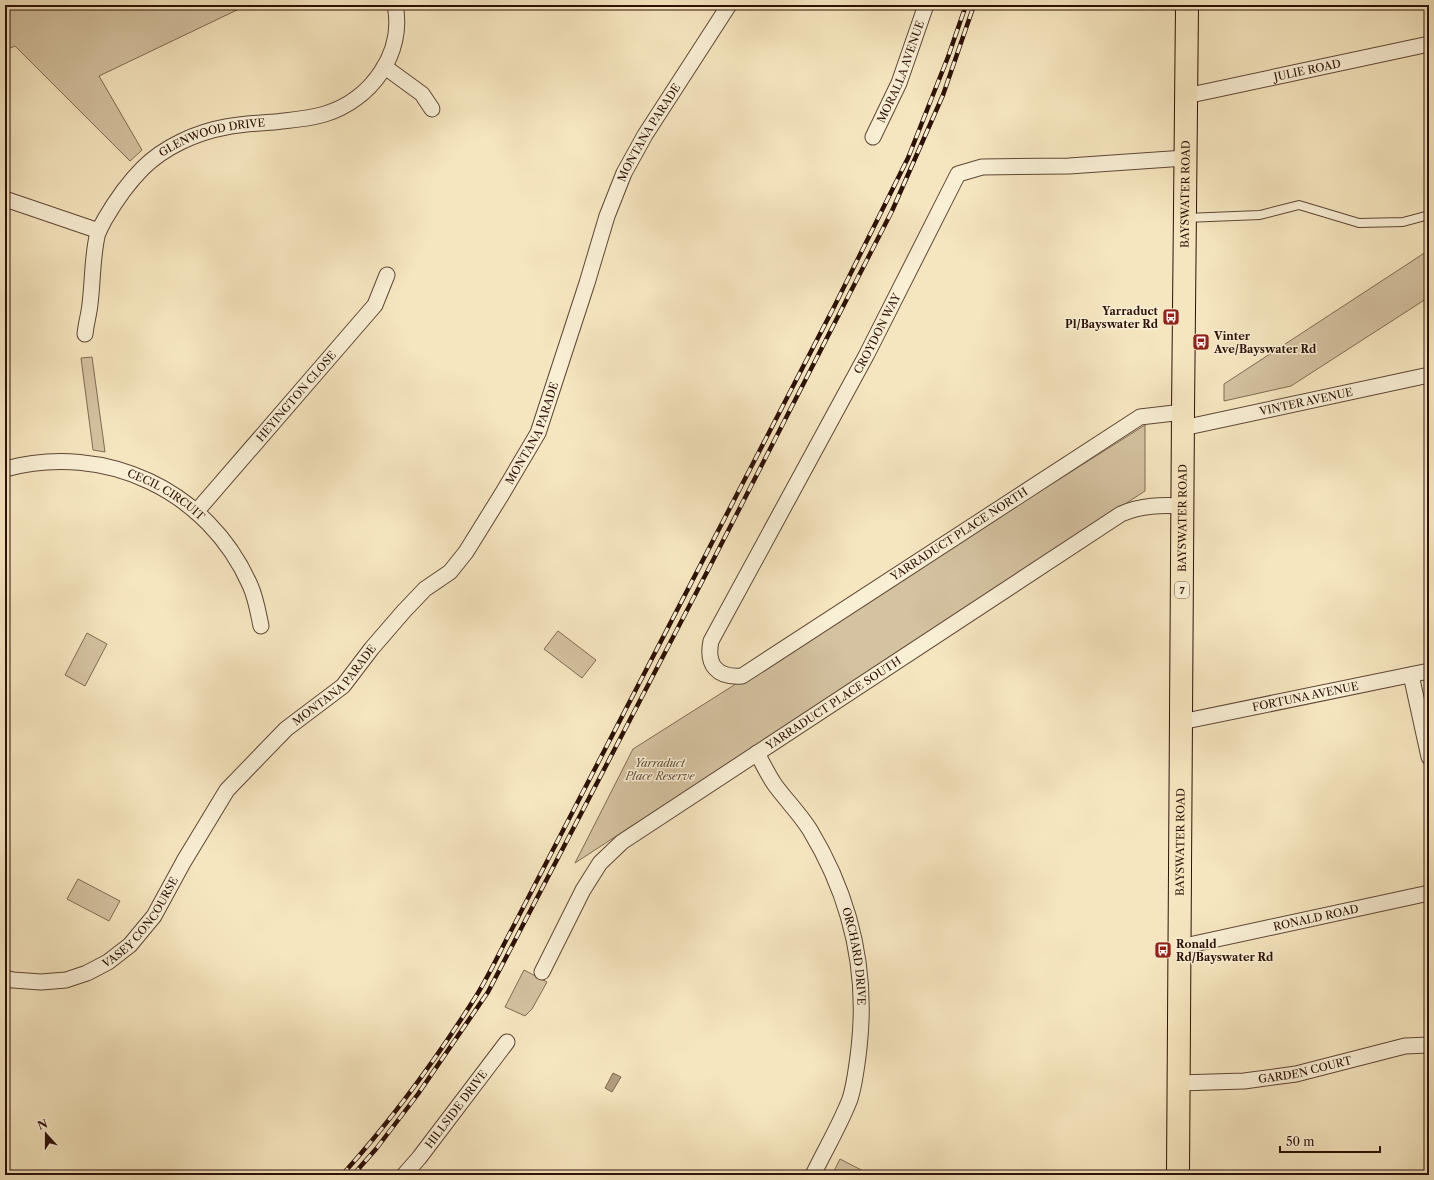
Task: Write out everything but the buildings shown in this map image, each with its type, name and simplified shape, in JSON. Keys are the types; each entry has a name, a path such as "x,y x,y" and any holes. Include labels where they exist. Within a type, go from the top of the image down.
{"main road":[{"name":"BAYSWATER ROAD","path":"1178,1175 1187,5"}],"street":[{"name":"GLENWOOD DRIVE","path":"85,334 90,305 93,258 99,231 114,202 144,167 153,159 178,143 202,134 226,127 325,114 359,97 372,85 385,67 393,51 397,29 395,5"},
{"name":"MONTANA PARADE","path":"227,790 286,729 343,686 372,648 404,612 425,590 450,572 470,546 538,433 587,283 607,216 624,173 645,135 729,5"},
{"name":"MORALLA AVENUE","path":"873,137 899,83 926,5"},
{"name":"JULIE ROAD","path":"1186,96 1429,44"},
{"path":"385,67 422,94 432,109"},
{"name":"CROYDON WAY","path":"742,676 732,677 715,668 710,660 709,651 711,641 867,354 958,174 982,167 1069,166 1185,158"},
{"path":"5,199 99,231"},
{"name":"HEYINGTON CLOSE","path":"196,512 375,305 387,275"},
{"name":"VINTER AVENUE","path":"1183,420 1429,375"},
{"name":"YARRADUCT PLACE NORTH","path":"742,676 1140,417 1183,420"},
{"name":"CECIL CIRCUIT","path":"5,469 41,462 65,461 95,464 116,468 155,483 170,492 216,530 235,556 250,585 257,605 261,626"},
{"name":"YARRADUCT PLACE SOUTH","path":"542,972 583,890 600,863 622,842 1121,514 1132,509 1142,507 1183,506"},
{"name":"FORTUNA AVENUE","path":"1181,722 1429,671"},
{"path":"1411,675 1429,757"},
{"name":"ORCHARD DRIVE","path":"757,753 766,771 775,784 810,829 831,869 846,906 856,943 861,996 861,1030 857,1068 850,1098 813,1175"},
{"name":"VASEY CONCOURSE","path":"5,978 41,982 66,980 94,970 108,962 130,945 154,916 184,860 227,790"},
{"name":"RONALD ROAD","path":"1180,947 1429,894"},
{"name":"HILLSIDE DRIVE","path":"404,1175 419,1158 508,1042"},
{"name":"GARDEN COURT","path":"1179,1083 1244,1082 1289,1075 1405,1046 1429,1045"}],"lane":[{"path":"1185,218 1260,214 1299,205 1359,223 1403,222 1429,215"}],"green space":[{"path":"5,5 205,5 237,10 99,76 142,150 130,161 15,46 8,49 5,41"},
{"path":"1429,250 1429,297 1291,386 1224,401 1224,384"},
{"path":"92,357 105,452 93,450 81,358"},
{"name":"Yarraduct Place Reserve","path":"1145,425 1145,491 575,863 633,749"},
{"path":"558,631 596,660 582,678 544,649"},
{"path":"87,633 107,644 85,686 65,675"},
{"path":"78,879 120,901 109,921 67,899"},
{"path":"524,970 547,982 532,1009 525,1016 505,1007"},
{"path":"840,1159 871,1175 832,1175"}],"shaded area":[{"path":"613,1073 621,1077 612,1092 605,1088"}],"railway":[{"path":"342,1175 378,1134 427,1069 473,1001 489,974 835,305 908,158 948,57 966,5"},
{"path":"353,1175 376,1149 418,1094 488,992 707,572 892,211 943,95 974,5"}],"place":[{"name":"Yarraduct Pl/Bayswater Rd","path":"1171,317"},
{"name":"Vinter Ave/Bayswater Rd","path":"1201,342"},
{"name":"Ronald Rd/Bayswater Rd","path":"1163,950"}]}
